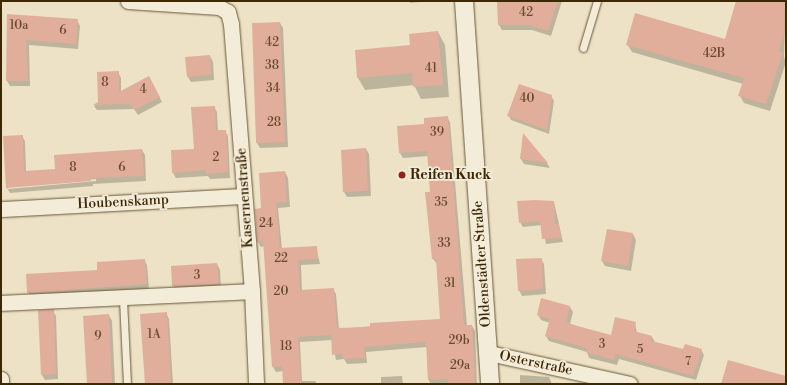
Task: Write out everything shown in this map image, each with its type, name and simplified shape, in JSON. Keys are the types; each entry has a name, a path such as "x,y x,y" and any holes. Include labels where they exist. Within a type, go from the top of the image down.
{"street":[{"name":"Kasernenstraße","path":"128,1 218,7 228,12 231,24 252,291 256,384"},
{"name":"Oldenstädter Straße","path":"464,1 490,384"},
{"name":"Houbenskamp","path":"1,209 244,196"},
{"path":"1,303 123,299 252,291"},
{"name":"Osterstraße","path":"489,353 630,384"},
{"path":"1,379 1,384"}],"lane":[{"path":"583,48 597,1"},
{"path":"123,299 127,384"}],"building":[{"path":"497,1 558,1 548,31 529,25 498,25"},
{"path":"736,1 786,1 786,26 779,52 783,53 766,104 738,96 744,78 626,45 635,13 725,39"},
{"path":"7,14 78,19 76,44 26,40 28,81 6,81"},
{"path":"280,22 285,142 256,143 252,23"},
{"path":"438,31 443,85 413,87 412,73 357,78 355,50 410,45 409,34"},
{"path":"210,55 211,75 187,77 185,57"},
{"path":"119,71 119,92 149,76 160,97 134,110 130,104 93,105 98,102 97,72"},
{"path":"519,84 552,95 547,130 507,116"},
{"path":"215,106 216,130 226,130 228,172 206,174 206,170 172,173 171,150 194,149 191,107"},
{"path":"448,116 464,325 472,325 475,384 448,384 448,379 428,380 426,342 364,347 365,358 343,359 342,354 332,355 331,335 298,337 301,384 283,384 282,366 272,367 263,241 257,242 255,209 261,208 259,173 285,171 287,202 276,203 280,248 317,246 318,259 298,260 300,290 334,288 337,328 370,327 370,323 440,319 436,259 432,259 425,192 430,192 427,151 399,153 397,126 424,124 424,118"},
{"path":"523,133 548,163 520,159"},
{"path":"23,135 24,171 55,169 54,155 142,149 144,176 90,178 91,181 6,188 3,136"},
{"path":"366,148 368,191 343,192 341,150"},
{"path":"517,201 554,201 555,224 559,224 561,238 542,239 540,221 519,223"},
{"path":"607,229 633,233 628,266 601,261"},
{"path":"542,258 543,289 518,291 516,259"},
{"path":"145,259 147,284 27,293 26,274 97,270 97,262"},
{"path":"217,263 219,284 172,286 171,266"},
{"path":"541,298 570,306 566,322 577,326 611,335 615,317 636,322 634,331 652,336 651,341 683,349 685,344 702,349 693,376 616,354 614,360 585,352 587,348 545,336 550,319 537,315"},
{"path":"54,309 56,374 41,375 38,310"},
{"path":"167,312 171,384 145,384 140,314"},
{"path":"109,314 112,384 87,384 83,316"},
{"path":"728,360 786,376 786,384 721,384"}],"place":[{"name":"Reifen Kuck","path":"402,175"}]}
